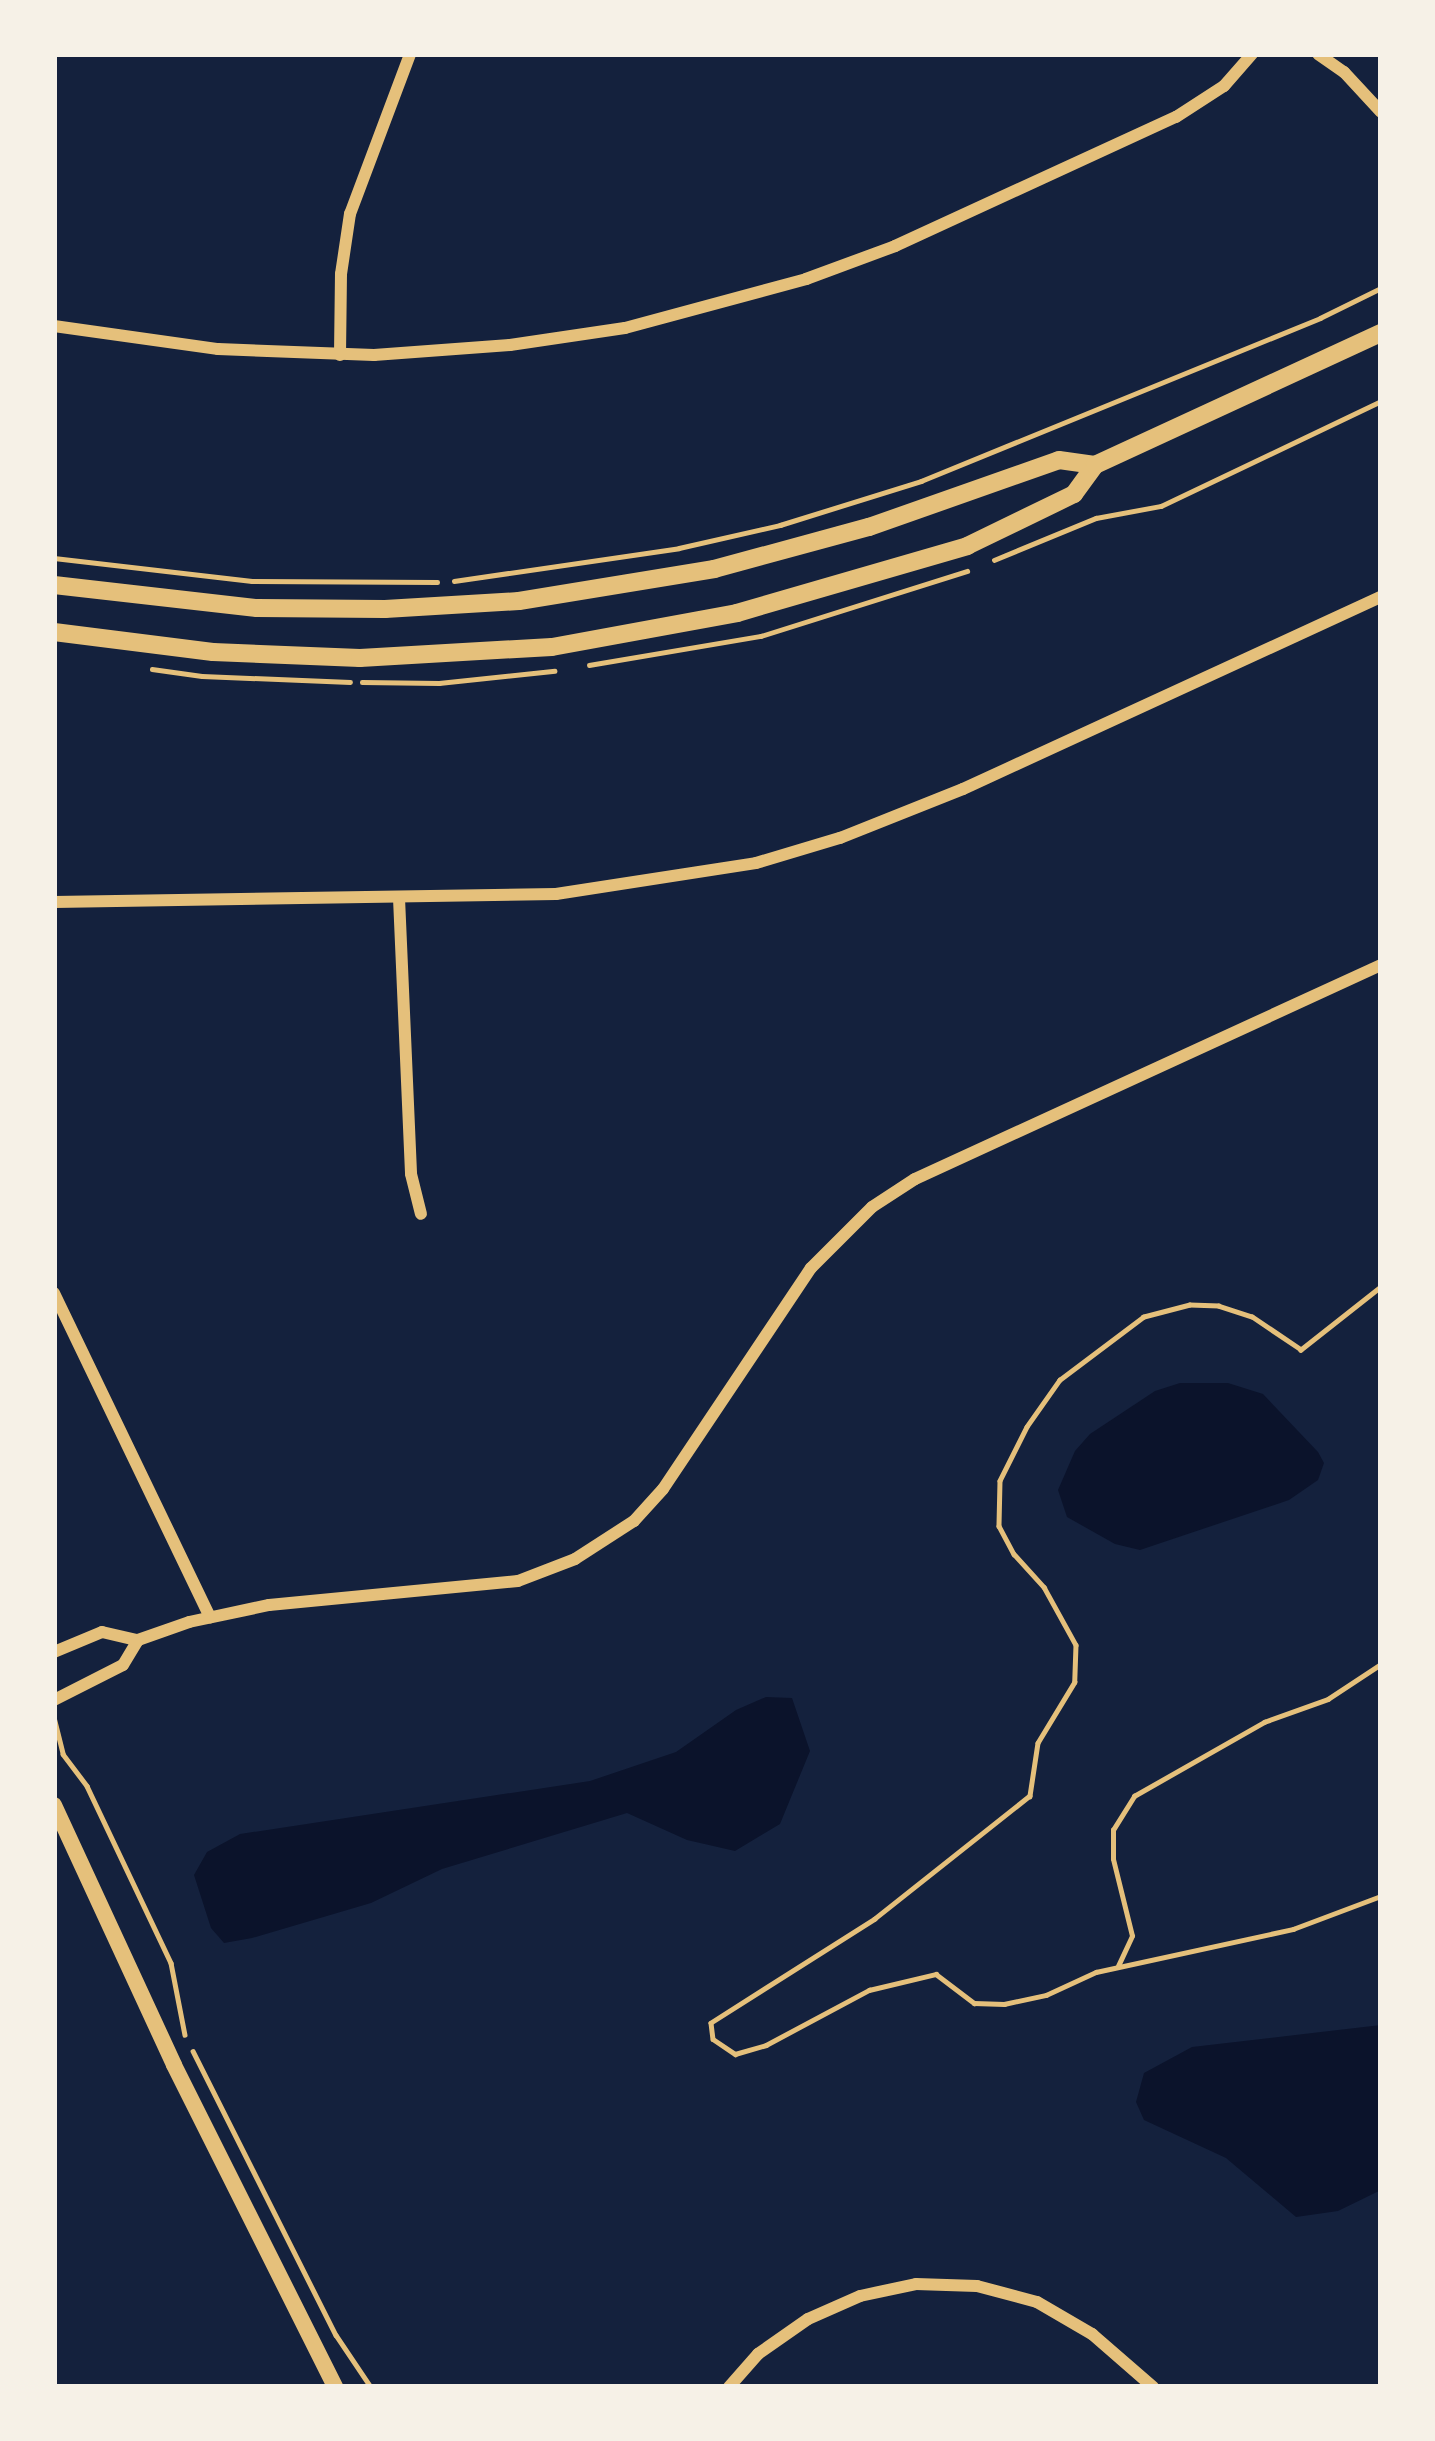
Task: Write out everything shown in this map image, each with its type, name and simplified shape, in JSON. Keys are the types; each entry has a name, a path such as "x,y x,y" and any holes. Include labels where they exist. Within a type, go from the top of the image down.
{"main road":[{"path":"54,585 257,608 386,609 519,601 732,564 869,527 1059,460 1095,464 1381,333"},
{"path":"54,632 190,650 360,658 486,653 610,638 810,595 967,546 1075,494 1095,464"}],"street":[{"path":"54,326 218,350 340,355 442,352 566,338 806,279 895,246 1176,117 1224,86 1252,54"},
{"path":"1318,54 1344,72 1381,112"},
{"path":"340,355 347,229 405,56"},
{"path":"54,902 556,894 678,878 839,838 963,789 1381,597"},
{"path":"399,898 411,1174 421,1214"},
{"path":"54,1652 102,1632 138,1640 210,1617 321,1598 518,1581 592,1550 634,1521 663,1489 812,1268 872,1207 915,1179 1381,965"},
{"path":"54,1293 210,1617"},
{"path":"54,1700 123,1666 138,1640"},
{"path":"54,1805 174,2065 335,2387"},
{"path":"729,2387 758,2354 808,2319 860,2296 916,2284 977,2286 1037,2302 1091,2335 1153,2387"}],"path":[{"path":"54,558 251,581 401,583 561,568 679,548 780,525 921,481 1320,319 1381,288"},
{"path":"1381,1287 1300,1350 1252,1317 1220,1306 1190,1305 1144,1317 1060,1380 1027,1427 1000,1481 999,1526 1013,1554 1053,1600 1076,1645 1075,1682 1037,1743 1030,1796 875,1919 711,2024 713,2039 735,2054 766,2045 869,1990 936,1974 974,2003 1004,2004 1046,1995 1118,1967 1293,1929 1381,1896"},
{"path":"1118,1967 1132,1936 1113,1859 1113,1830 1135,1796 1264,1722 1328,1700 1381,1664"},
{"path":"54,1717 63,1754 87,1786 171,1963 187,2041 336,2335 371,2387"}],"water":[{"path":"1180,1383 1228,1383 1263,1394 1318,1452 1324,1463 1318,1480 1289,1500 1140,1550 1115,1544 1067,1517 1058,1490 1075,1451 1090,1434 1155,1391"},
{"path":"766,1697 792,1698 810,1751 780,1824 735,1851 687,1840 627,1813 442,1869 371,1903 252,1938 224,1943 211,1928 194,1875 207,1852 240,1834 590,1781 676,1752 736,1710"},
{"path":"1381,2025 1381,2190 1338,2211 1296,2217 1226,2158 1144,2120 1136,2102 1144,2073 1192,2047"}]}
